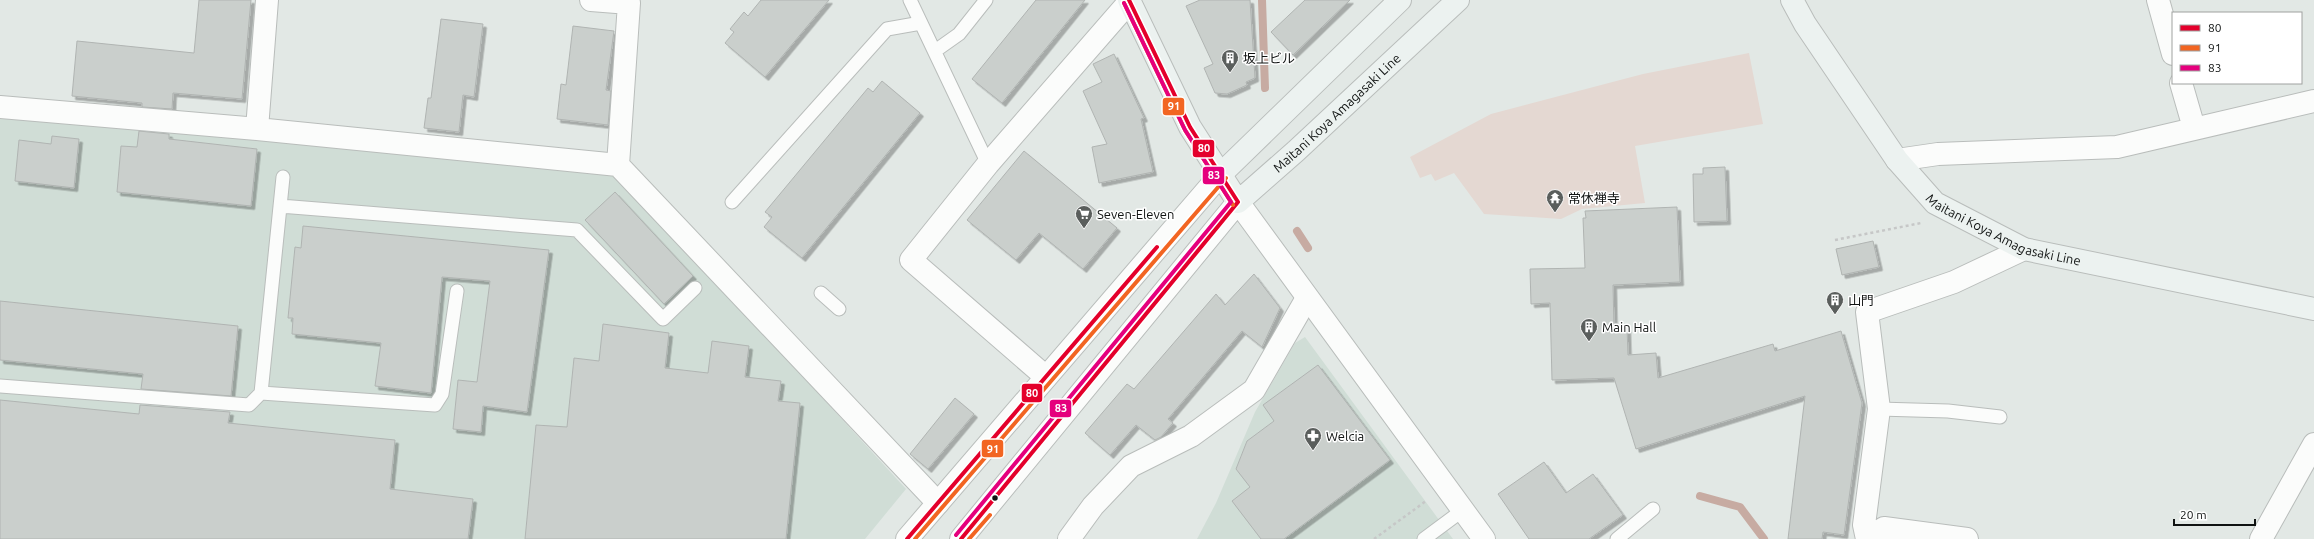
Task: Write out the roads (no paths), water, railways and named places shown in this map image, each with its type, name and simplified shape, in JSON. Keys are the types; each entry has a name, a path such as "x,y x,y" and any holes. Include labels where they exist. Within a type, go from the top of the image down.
{"main road":[{"path":"1221,174 1400,0"},
{"name":"Maitani Koya Amagasaki Line","path":"1238,202 1296,151 1458,0"},
{"name":"Maitani Koya Amagasaki Line","path":"1792,0 1805,24 1897,160 1935,203 2024,249 2314,309"},
{"path":"1129,1 1190,127 1238,202"}],"street":[{"path":"257,129 267,0"},
{"path":"591,0 629,3 618,165"},
{"path":"2158,0 2172,50"},
{"path":"1046,376 911,260 988,164 1129,1"},
{"path":"2181,84 2194,128"},
{"path":"1897,160 1938,154 2117,147 2314,101"},
{"path":"0,107 257,129 618,165 938,503"},
{"path":"908,539 1046,376 1221,174"},
{"path":"961,539 1238,202 1484,539"},
{"path":"1967,539 1884,528 1867,539 1864,525 1879,409 1867,312 1954,282 2024,249"},
{"path":"1069,539 1093,506 1131,466 1191,436 1254,390 1307,298"},
{"path":"2261,539 2314,444"}],"lane":[{"path":"910,0 988,164"},
{"path":"935,51 959,34 986,0"},
{"path":"732,202 887,29 921,23"},
{"path":"0,386 249,405 261,393 283,177"},
{"path":"280,206 577,230 663,319 695,288"},
{"path":"261,393 435,405 442,394 457,291"},
{"path":"821,293 839,309"},
{"path":"1879,409 1948,410 2000,417"},
{"path":"1617,539 1653,508"},
{"path":"1424,539 1463,510"}],"waterway":[{"path":"1262,0 1265,88"},
{"path":"1297,231 1308,248"},
{"path":"1700,496 1740,507 1764,539"}],"place":[{"name":"坂上ビル","path":"1230,73"},
{"name":"常休禅寺","path":"1555,213"},
{"name":"Seven-Eleven","path":"1084,229"},
{"name":"山門","path":"1835,315"},
{"name":"Main Hall","path":"1589,342"},
{"name":"Welcia","path":"1313,451"}]}
